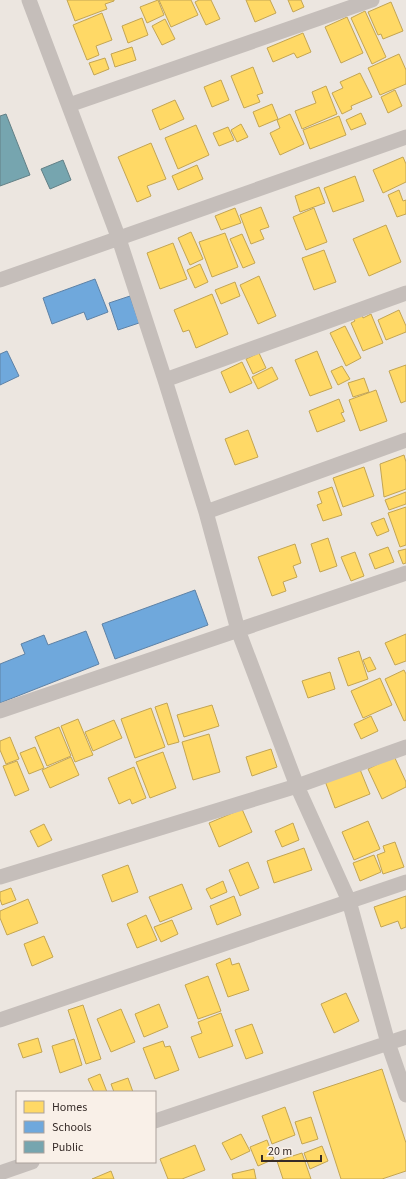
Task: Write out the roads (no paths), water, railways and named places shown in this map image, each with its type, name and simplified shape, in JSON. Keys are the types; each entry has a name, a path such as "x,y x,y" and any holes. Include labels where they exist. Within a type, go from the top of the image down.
{"street":[{"path":"29,0 119,239 206,512 238,630 297,786 349,901 388,1043 406,1095"},
{"path":"69,105 372,0"},
{"path":"0,280 406,137"},
{"path":"165,380 406,293"},
{"path":"206,512 406,440"},
{"path":"0,711 406,573"},
{"path":"0,877 297,786 406,747"},
{"path":"0,1020 406,882"},
{"path":"156,1121 406,1037"},
{"path":"0,1173 29,1163"}]}
